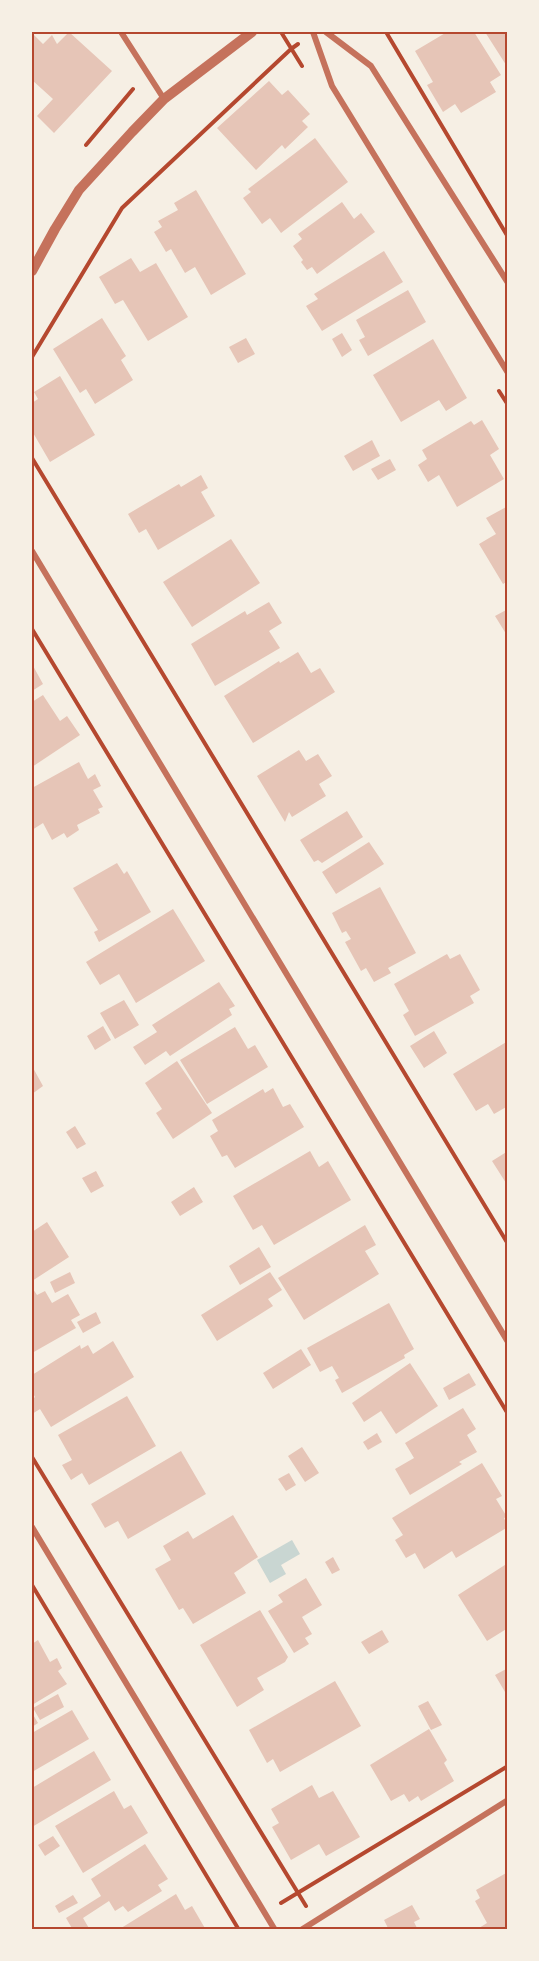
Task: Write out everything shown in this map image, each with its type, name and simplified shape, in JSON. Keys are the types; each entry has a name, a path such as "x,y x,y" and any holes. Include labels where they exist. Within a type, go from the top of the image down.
{"street":[{"path":"121,32 164,99"},
{"path":"32,271 80,190 164,99 252,32"},
{"path":"326,32 371,66 507,283"},
{"path":"314,33 332,86 507,373"},
{"path":"32,551 507,1342"},
{"path":"32,1527 275,1929"},
{"path":"301,1929 507,1800"}],"path":[{"path":"386,32 507,237"},
{"path":"32,357 122,208 291,49 314,33"},
{"path":"32,458 507,1244"},
{"path":"32,629 507,1413"},
{"path":"32,1457 315,1921"},
{"path":"32,1585 239,1929"},
{"path":"265,1913 507,1766"}],"shaded area":[{"path":"292,1540 300,1554 281,1565 286,1574 270,1583 257,1560"}],"building":[{"path":"69,32 112,71 54,133 37,116 53,99 32,80 32,35 43,44 52,35 57,44"},
{"path":"447,32 474,32 501,75 490,82 496,92 461,113 455,104 443,112 427,85 433,82 415,51"},
{"path":"485,32 508,32 508,68"},
{"path":"269,81 282,95 288,90 310,114 302,121 308,127 285,149 282,145 256,170 217,128"},
{"path":"315,138 348,182 281,233 270,218 262,224 243,198 251,192 248,189"},
{"path":"196,190 246,274 211,295 195,267 185,273 171,249 166,252 154,232 162,227 158,221 178,210 174,203"},
{"path":"342,202 354,219 361,213 375,232 317,274 312,267 307,270 293,246 302,239 298,234"},
{"path":"384,251 403,282 322,331 306,306 318,299 314,294"},
{"path":"131,258 140,272 156,263 188,317 148,341 123,300 115,304 99,277"},
{"path":"408,290 426,322 368,356 359,340 365,337 356,320"},
{"path":"102,318 126,356 121,360 133,380 95,404 86,389 80,393 53,349"},
{"path":"342,333 352,350 342,357 332,339"},
{"path":"246,338 255,354 238,363 229,347"},
{"path":"433,339 467,398 446,411 439,400 401,422 373,375"},
{"path":"60,376 95,435 50,462 32,431 32,403 38,399 34,392"},
{"path":"482,420 499,449 490,455 504,479 457,507 439,475 428,482 418,465 427,459 422,450 471,421 474,425"},
{"path":"372,440 380,456 353,471 344,456"},
{"path":"390,459 396,470 378,480 371,469"},
{"path":"201,475 208,488 201,492 215,516 158,550 146,529 139,533 128,514 179,484 181,487"},
{"path":"508,506 508,581 503,584 479,544 496,534 486,518"},
{"path":"231,539 260,583 192,627 163,582"},
{"path":"269,602 282,623 269,631 280,648 215,686 191,644 245,611 247,615"},
{"path":"508,609 508,637 495,616"},
{"path":"298,652 311,673 320,668 335,692 253,743 224,696 279,661 280,663"},
{"path":"32,664 43,684 32,691"},
{"path":"43,695 60,721 67,716 80,735 32,767 32,702"},
{"path":"299,750 306,761 318,754 332,776 319,784 326,796 292,817 289,812 285,822 257,776"},
{"path":"79,762 88,779 95,774 101,786 93,790 103,807 98,809 100,813 77,825 79,830 67,838 64,833 52,840 43,823 32,830 32,788"},
{"path":"347,811 363,837 322,863 318,860 314,862 300,840"},
{"path":"369,842 384,864 336,894 322,872"},
{"path":"117,863 124,874 127,871 151,912 99,942 94,932 98,930 73,888"},
{"path":"380,887 416,953 388,968 391,973 374,982 366,968 361,971 345,942 351,939 346,931 342,933 332,913"},
{"path":"173,909 205,961 136,1003 119,974 100,985 86,962"},
{"path":"447,954 450,959 460,954 480,990 470,996 474,1003 415,1036 403,1015 409,1011 394,984"},
{"path":"219,982 235,1006 229,1009 232,1015 170,1056 166,1051 145,1065 133,1047 157,1032 152,1025"},
{"path":"124,1000 139,1025 115,1039 100,1013"},
{"path":"103,1026 111,1040 95,1050 87,1036"},
{"path":"235,1027 248,1049 255,1045 268,1067 207,1104 180,1060"},
{"path":"434,1031 447,1053 424,1068 410,1046"},
{"path":"508,1041 508,1106 494,1114 488,1104 476,1111 453,1074"},
{"path":"177,1061 212,1113 173,1139 156,1113 162,1109 145,1083"},
{"path":"32,1066 43,1086 32,1094"},
{"path":"273,1088 283,1107 290,1104 304,1127 235,1168 227,1155 222,1157 210,1136 218,1131 212,1120 263,1089 265,1093"},
{"path":"75,1126 86,1144 77,1149 66,1132"},
{"path":"310,1151 319,1167 328,1161 351,1200 274,1245 262,1225 253,1230 233,1196"},
{"path":"508,1151 508,1182 506,1183 492,1161"},
{"path":"96,1171 104,1186 91,1193 82,1178"},
{"path":"194,1187 203,1202 180,1216 171,1202"},
{"path":"47,1222 69,1257 32,1281 32,1232"},
{"path":"365,1225 376,1245 365,1251 379,1274 304,1320 278,1278"},
{"path":"259,1247 271,1267 240,1285 229,1266"},
{"path":"70,1272 75,1283 55,1293 50,1282"},
{"path":"270,1272 282,1290 268,1299 273,1306 217,1341 201,1315"},
{"path":"32,1290 37,1295 45,1291 52,1303 68,1294 80,1315 71,1320 76,1328 32,1353"},
{"path":"389,1303 414,1349 404,1355 405,1358 342,1393 335,1380 339,1378 332,1366 320,1372 307,1348"},
{"path":"96,1312 101,1323 83,1333 77,1322"},
{"path":"113,1341 134,1377 51,1427 40,1409 32,1414 32,1400 35,1397 32,1391 32,1375 80,1345 81,1349 88,1345 93,1354"},
{"path":"301,1349 311,1365 273,1389 263,1373"},
{"path":"410,1363 438,1406 396,1434 381,1411 364,1422 352,1403"},
{"path":"469,1373 476,1385 449,1400 443,1388"},
{"path":"127,1396 156,1446 89,1485 82,1473 71,1480 62,1465 72,1460 58,1435"},
{"path":"463,1408 476,1429 467,1435 477,1452 459,1462 462,1464 410,1495 395,1469 414,1458 405,1443"},
{"path":"377,1433 382,1442 368,1450 363,1442"},
{"path":"302,1447 319,1473 305,1482 288,1456"},
{"path":"181,1451 206,1494 128,1539 118,1521 105,1528 91,1504"},
{"path":"482,1463 502,1496 496,1499 507,1517 504,1518 508,1527 456,1558 452,1551 424,1569 415,1553 406,1558 395,1540 403,1535 392,1518"},
{"path":"289,1473 296,1485 286,1491 278,1479"},
{"path":"233,1515 258,1557 234,1573 246,1593 193,1624 183,1608 179,1610 155,1569 171,1560 163,1546 188,1531 193,1539"},
{"path":"333,1557 340,1570 332,1574 325,1562"},
{"path":"508,1563 508,1628 487,1641 458,1595"},
{"path":"306,1578 322,1605 302,1617 312,1634 305,1638 309,1644 294,1653 268,1611 283,1602 278,1595"},
{"path":"260,1610 288,1657 285,1662 257,1678 264,1690 237,1707 200,1645"},
{"path":"382,1630 389,1642 369,1654 361,1642"},
{"path":"38,1640 50,1662 57,1658 62,1668 58,1671 67,1684 32,1705 32,1644"},
{"path":"508,1668 508,1697 495,1675"},
{"path":"335,1681 361,1726 280,1772 273,1759 267,1763 249,1730"},
{"path":"58,1694 64,1707 40,1720 33,1708"},
{"path":"428,1701 442,1725 431,1730 418,1706"},
{"path":"72,1710 89,1739 32,1772 32,1733"},
{"path":"32,1713 38,1723 32,1727"},
{"path":"429,1729 447,1760 444,1763 454,1781 421,1801 418,1796 409,1802 404,1794 391,1801 370,1765"},
{"path":"94,1751 111,1780 32,1827 32,1788"},
{"path":"312,1785 319,1798 333,1791 360,1837 326,1856 319,1844 291,1860 272,1827 279,1823 271,1809"},
{"path":"114,1791 124,1809 131,1805 148,1833 83,1873 55,1826"},
{"path":"53,1836 60,1846 45,1856 38,1845"},
{"path":"145,1844 168,1879 158,1885 162,1891 128,1912 123,1906 115,1911 109,1901 83,1918 90,1930 73,1930 66,1918 101,1896 91,1879"},
{"path":"508,1872 508,1930 480,1930 479,1928 487,1923 475,1901 480,1898 476,1890"},
{"path":"176,1894 185,1910 192,1906 206,1930 118,1930"},
{"path":"73,1895 78,1903 59,1913 55,1906"},
{"path":"412,1905 420,1919 414,1922 418,1930 389,1930 384,1920"}]}
